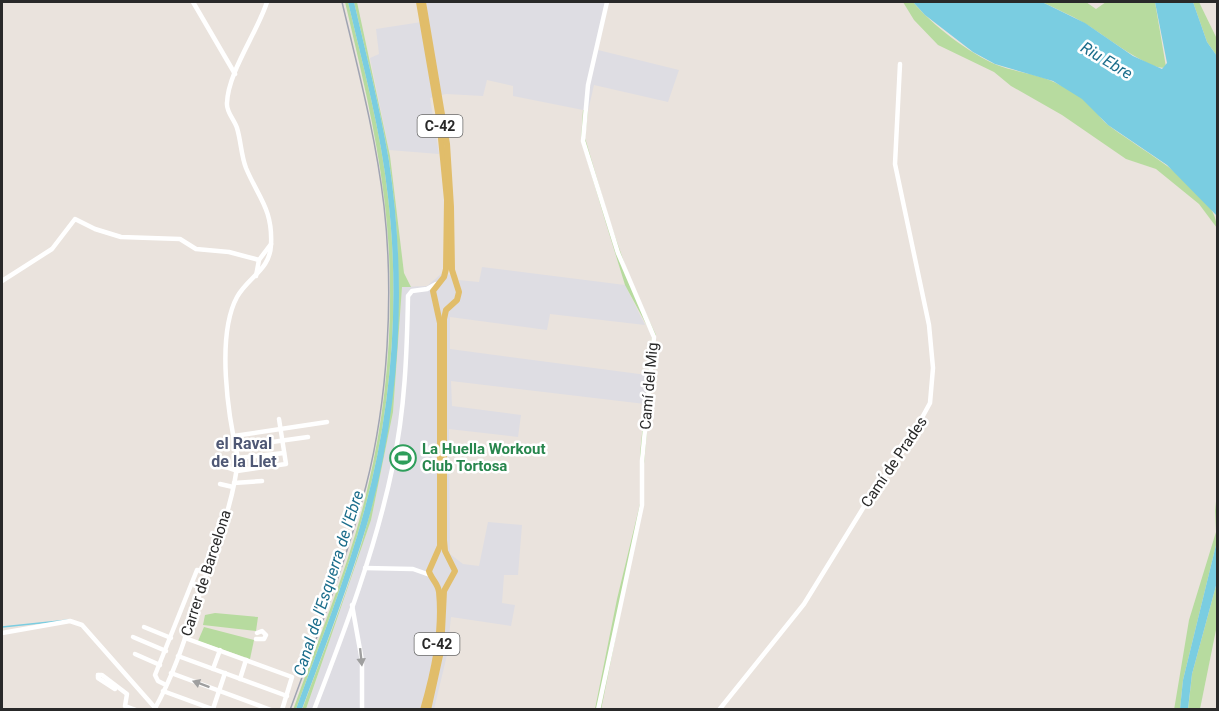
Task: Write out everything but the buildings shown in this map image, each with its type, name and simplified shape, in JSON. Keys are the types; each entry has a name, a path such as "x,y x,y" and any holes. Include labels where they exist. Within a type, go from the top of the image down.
{"main road":[{"name":"C-42","path":"421,2 439,118 445,174 448,245 446,269 439,283 435,300 440,323 440,546 433,561 431,577 439,594 438,635 434,669 423,710"},
{"name":"C-42","path":"421,2 447,144 452,215 452,270 459,294 445,315 444,348 444,540 454,571 444,591 440,660 428,710"},
{"path":"439,283 455,284"},
{"path":"435,300 443,305 451,304"},
{"path":"433,561 442,558 450,561"},
{"path":"431,577 448,582"}],"street":[{"path":"193,2 229,69 235,74"},
{"path":"256,276 259,260 271,244 267,212 245,165 237,126 226,105 235,74 261,23 267,2"},
{"name":"Camí del Mig","path":"598,710 642,505 642,461 654,337 618,253 583,141 588,85 607,2"},
{"name":"Camí de Prades","path":"719,710 804,604 873,492 906,447 930,403 933,368 929,325 895,164 900,64"},
{"path":"2,281 52,249 75,219 94,229 121,237 180,239 196,249 229,252 259,260"},
{"name":"Carrer de Barcelona","path":"155,709 185,638 225,524 238,459 233,434 225,339 235,301 243,287 266,265 271,244"},
{"path":"314,710 352,605 357,597 393,478 407,349 408,296 412,291 422,291 439,283"},
{"path":"422,291 435,300"},
{"path":"220,465 237,471 286,464 279,419"},
{"path":"233,434 327,422"},
{"path":"236,447 308,437"},
{"path":"238,459 284,453"},
{"path":"220,484 234,485 262,481"},
{"path":"413,570 433,561"},
{"path":"365,568 413,570 431,577"},
{"path":"207,572 197,570 184,597 156,678 165,688 214,709 225,673"},
{"path":"352,605 362,663 362,710"},
{"path":"2,633 70,621 82,625 155,709"},
{"path":"345,625 349,621 357,626"},
{"path":"144,627 171,638"},
{"path":"256,639 266,637 262,631 257,633"},
{"path":"133,637 166,651"},
{"path":"185,638 289,675 292,681 282,710"},
{"path":"213,669 220,650"},
{"path":"135,654 160,665"},
{"path":"178,656 287,696"},
{"path":"240,679 246,660"},
{"path":"171,674 271,710"},
{"path":"115,689 98,678 98,675 102,675 124,690 127,694 125,706 136,710"}],"shaded area":[{"path":"427,2 609,2 598,50 679,70 668,102 594,85 588,111 513,96 513,86 487,80 483,96 446,94 430,98 439,154 389,150 370,58 379,54 376,29 428,21"},
{"path":"482,267 625,285 645,325 550,314 547,330 450,317 450,349 647,375 645,404 451,381 452,406 521,415 518,437 449,429 450,554 463,564 479,566 488,522 522,525 518,575 504,575 502,603 515,605 511,626 451,617 447,655 434,709 306,710 371,520 393,412 402,287 427,286 441,274 457,275 458,280 479,282"}],"green space":[{"path":"345,2 348,2 365,74 385,172 392,236 391,353 382,432 365,508 333,609 296,709 293,710 344,571 361,514 381,415 389,342 390,269 381,172"},
{"path":"354,2 357,2 390,156 404,273 411,287 402,287 393,412 371,520 306,709 302,710 346,590 369,517 387,429 397,340 398,250 389,161"},
{"path":"903,2 913,2 952,38 986,60 1048,79 1079,96 1105,122 1190,184 1213,213 1217,228 1199,204 1156,169 1126,159 1062,115 1011,86 994,72 938,45 914,20"},
{"path":"1042,2 1086,2 1096,9 1106,2 1155,2 1166,67 1159,67 1138,58 1079,20"},
{"path":"1193,2 1199,2 1217,39 1217,56 1207,42"},
{"path":"583,110 588,111 585,138 609,219 631,282 656,335 644,464 644,496 601,710 595,709 617,599 640,504 640,454 652,335 625,285 605,220 581,140"},
{"path":"1217,492 1217,541 1183,680 1180,709 1174,710 1189,620 1216,532"},
{"path":"1217,582 1217,625 1200,709 1188,710 1192,674"},
{"path":"215,613 258,617 256,631 203,625 205,615"},
{"path":"204,627 254,640 250,659 198,641"}],"water":[{"path":"348,2 354,2 389,161 398,252 398,342 388,433 368,521 345,592 302,709 296,709 342,584 365,508 382,432 391,354 392,236 385,172"},
{"name":"Riu Ebre","path":"913,2 1042,2 1085,23 1133,56 1162,69 1167,63 1155,2 1193,2 1207,42 1217,56 1217,216 1167,165 1108,125 1082,99 1053,81 995,64 973,52 925,15"},
{"path":"1217,541 1217,582 1192,674 1188,709 1180,709 1183,680"}],"waterway":[{"path":"2,627 69,620"}],"railway":[{"path":"290,710 321,627 366,486 380,418 387,347 387,240 381,180 342,2"}],"place":[{"name":"La Huella Workout Club Tortosa","path":"403,458"}],"district":[{"name":"el Raval de la Llet","path":"244,452"}],"water label":[{"name":"Canal de l'Esquerra de l'Ebre","path":"328,583"}]}
